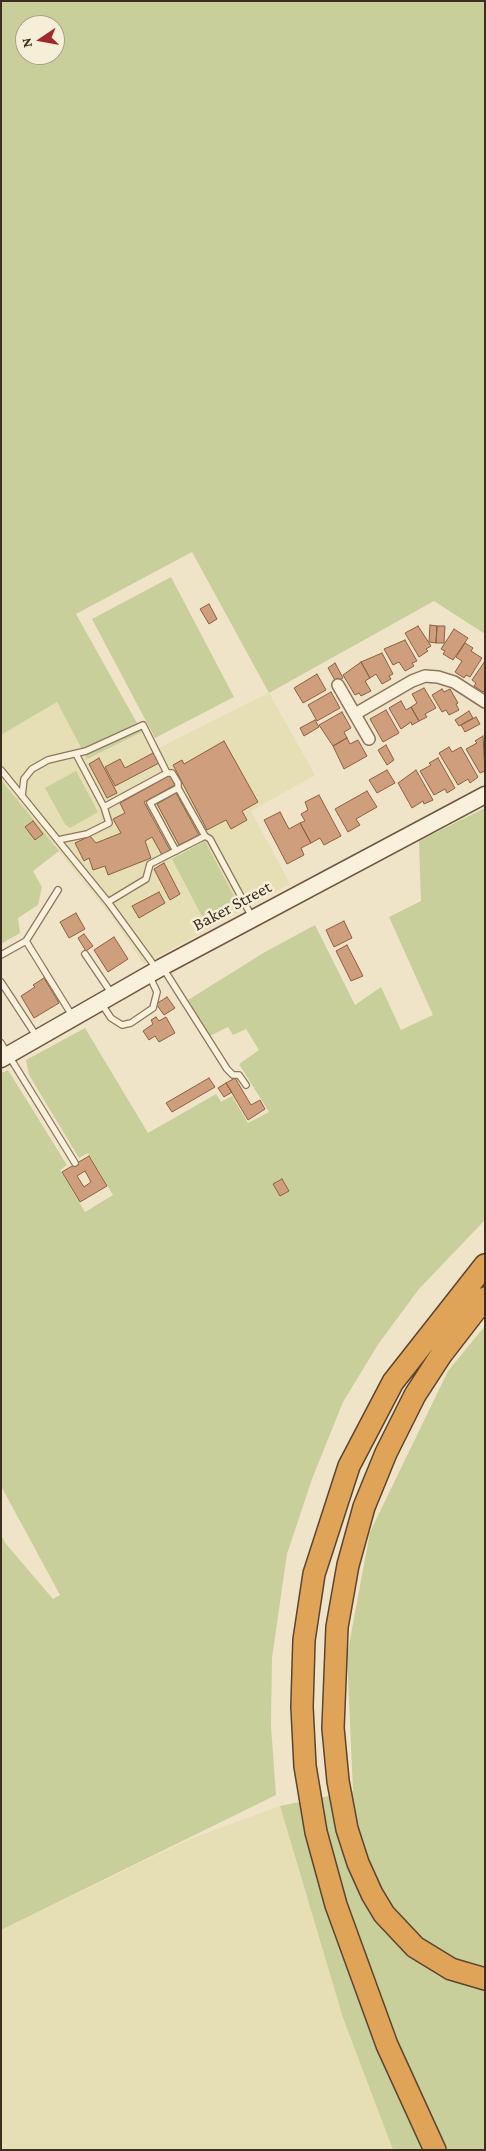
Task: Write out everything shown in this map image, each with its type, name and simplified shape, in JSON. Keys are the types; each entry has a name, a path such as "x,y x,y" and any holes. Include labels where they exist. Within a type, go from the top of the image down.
{"highway":[{"path":"435,2150 387,2045 336,1905 316,1832 305,1766 302,1707 304,1640 314,1574 349,1466 393,1382 485,1265"},
{"path":"485,1298 441,1355 415,1395 386,1453 364,1507 348,1565 337,1627 333,1728 338,1781 347,1829 358,1864 384,1914 415,1947 451,1969 485,1979"}],"main road":[{"name":"Baker Street","path":"4,1052 38,1039 156,970 252,917 485,795"}],"street":[{"path":"355,714 412,681 425,676 438,677 454,682 485,702"},
{"path":"338,685 370,740"}],"lane":[{"path":"22,796 24,779 32,769 48,760 86,751 143,724 167,772 172,773 178,783 178,788 205,836 210,839 252,917"},
{"path":"58,840 87,834 109,823 104,807 76,754"},
{"path":"1,770 108,902 227,1069 233,1075 239,1075 246,1085"},
{"path":"104,807 167,772"},
{"path":"176,851 150,803 178,788"},
{"path":"108,902 146,879 150,864 205,836"},
{"path":"1,955 26,941 58,890"},
{"path":"26,941 74,1018"},
{"path":"85,954 108,999 111,1018 122,1025 131,1023 153,1008 157,992 156,970"},
{"path":"1,982 38,1039"},
{"path":"4,1052 75,1163"}],"shaded area":[{"path":"269,693 315,775 251,811 290,884 144,964 112,917 1,780 1,735 57,702 87,759 142,732 153,751"},
{"path":"280,1806 343,2018 393,2150 1,2150 1,1930 190,1839"}],"green space":[{"path":"1,1 485,1 485,634 434,601 269,693 192,552 76,614 142,732 87,759 57,702 1,735"},
{"path":"171,577 234,697 155,738 92,619"},
{"path":"76,771 98,812 70,828 65,824 45,788"},
{"path":"1,780 59,851 33,871 42,887 38,905 18,918 20,933 1,944"},
{"path":"485,808 485,1220 419,1289 379,1343 343,1402 312,1479 287,1554 272,1658 271,1726 276,1795 1,1930 1,1535 6,1544 53,1599 60,1595 1,1486 1,1073 8,1070 67,1165 60,1170 85,1212 113,1195 88,1153 79,1158 29,1075 26,1060 85,1028 148,1133 216,1094 221,1102 232,1096 248,1123 269,1112 239,1064 259,1050 246,1029 233,1035 228,1027 210,1036 188,1000 265,952 315,925 355,1005 381,987 401,1030 433,1015 389,917 421,901 419,841"},
{"path":"205,841 238,904 205,922 172,859"},
{"path":"485,1326 485,2150 393,2150 343,2018 280,1806 353,1791 347,1656 370,1532 448,1371"}],"building":[{"path":"209,604 217,619 209,624 200,609"},
{"path":"430,625 437,626 436,643 429,642"},
{"path":"418,626 431,646 426,649 428,651 419,657 405,633"},
{"path":"437,626 445,626 444,643 436,643"},
{"path":"454,629 468,638 453,660 443,654 445,651 441,649"},
{"path":"405,640 417,661 412,663 414,666 405,671 399,662 393,665 384,649"},
{"path":"465,643 473,648 471,651 482,658 470,677 466,675 464,678 455,672 462,661 456,657"},
{"path":"382,653 393,674 389,676 391,679 382,684 376,674 370,678 361,662"},
{"path":"485,661 485,690 483,692 474,686 476,683 472,680"},
{"path":"361,662 370,678 365,681 371,691 361,696 359,693 355,695 343,675"},
{"path":"335,663 343,678 336,682 328,668"},
{"path":"317,674 326,690 303,703 294,688"},
{"path":"424,688 436,708 425,714 427,717 419,721 411,707 417,703 412,694"},
{"path":"442,689 444,692 450,689 458,703 456,704 459,710 449,715 446,710 442,712 432,695"},
{"path":"331,692 340,708 317,721 308,705"},
{"path":"401,701 406,710 411,707 419,721 412,725 411,722 401,729 389,708"},
{"path":"386,710 399,733 383,742 370,719"},
{"path":"469,711 473,718 459,726 455,720"},
{"path":"342,712 351,728 344,732 347,738 333,746 319,725"},
{"path":"476,717 480,724 465,732 461,725"},
{"path":"315,720 319,727 304,736 300,728"},
{"path":"483,736 485,771 480,773 466,749 477,743 475,741"},
{"path":"347,738 350,744 358,740 367,756 344,769 333,746"},
{"path":"224,741 258,802 242,811 247,820 231,829 226,820 207,830 173,765 182,760 184,764"},
{"path":"386,745 394,760 387,765 378,750"},
{"path":"449,747 452,752 461,747 478,777 470,783 468,779 458,785 439,753"},
{"path":"153,753 159,763 115,786 105,767 120,759 125,768"},
{"path":"99,758 117,793 107,798 89,764"},
{"path":"438,758 455,788 447,793 445,789 434,795 420,771 431,765 429,763"},
{"path":"387,770 395,783 377,793 369,780"},
{"path":"416,770 433,800 424,804 423,801 412,808 398,783"},
{"path":"170,775 175,785 144,802 170,850 162,855 152,837 145,841 151,858 108,875 105,866 93,870 89,858 84,861 75,843 90,836 96,843 121,833 113,819 125,813 120,803"},
{"path":"367,791 377,807 356,819 360,825 348,832 335,809"},
{"path":"176,793 199,835 179,845 157,804"},
{"path":"319,795 341,836 324,845 320,838 311,843 300,823 305,821 301,814 308,810 305,802"},
{"path":"280,812 289,829 300,823 311,843 301,848 304,855 287,864 264,820"},
{"path":"33,821 43,834 35,840 25,827"},
{"path":"164,863 180,894 170,900 154,869"},
{"path":"159,892 165,903 139,918 132,906"},
{"path":"76,913 85,929 69,938 60,922"},
{"path":"344,921 352,938 334,947 326,930"},
{"path":"84,934 93,946 86,951 78,938"},
{"path":"114,937 128,959 108,972 94,950"},
{"path":"347,945 363,976 351,981 336,951"},
{"path":"44,978 59,1003 34,1018 21,996 35,987 33,985"},
{"path":"167,997 175,1008 164,1015 156,1004"},
{"path":"156,1017 159,1021 166,1017 175,1033 159,1042 155,1036 149,1040 143,1031 153,1024 151,1020"},
{"path":"209,1078 215,1087 172,1112 166,1103"},
{"path":"235,1078 251,1105 260,1100 265,1109 248,1120 226,1083"},
{"path":"226,1083 232,1092 224,1097 218,1088"},
{"path":"89,1156 107,1186 80,1202 62,1172","holes":["85,1171 91,1182 84,1187 77,1176"]},
{"path":"282,1179 289,1191 280,1196 273,1184"}]}
